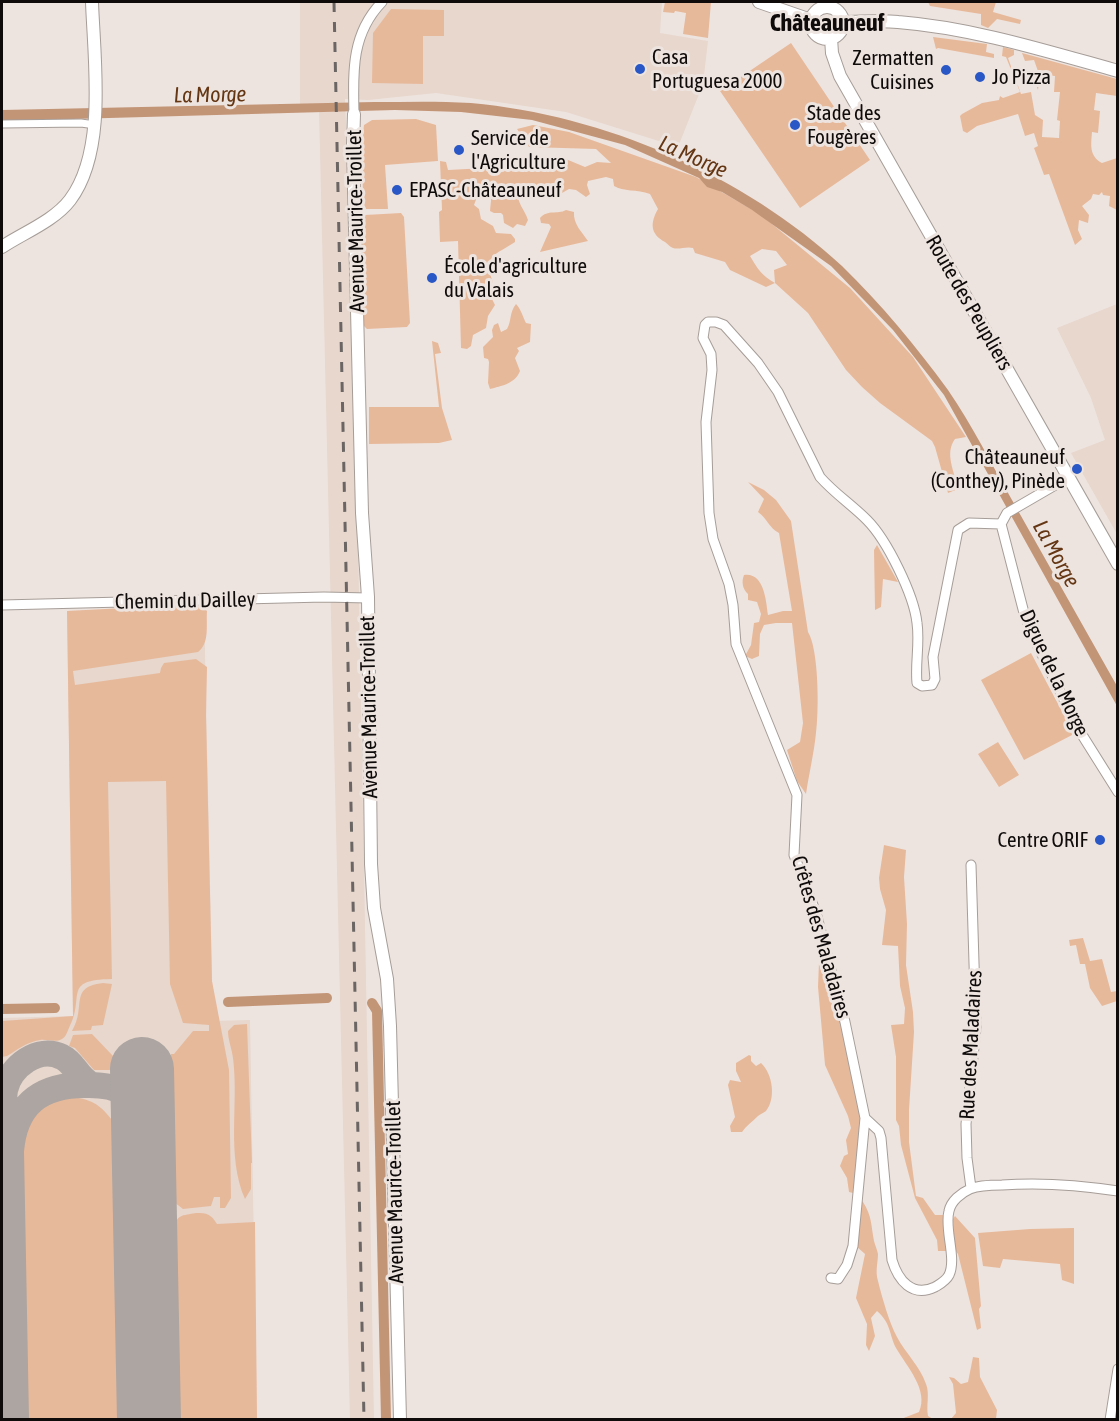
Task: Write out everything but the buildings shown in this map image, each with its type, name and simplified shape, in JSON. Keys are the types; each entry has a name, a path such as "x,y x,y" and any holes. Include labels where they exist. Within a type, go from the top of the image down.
{"street":[{"path":"2,247 50,218 69,201 82,180 91,151 95,123 92,2"},
{"name":"Avenue Maurice-Troillet","path":"382,2 366,21 357,43 354,60 353,147 362,513 368,598 371,864 374,908 387,979 390,1026 400,1419"},
{"path":"759,2 811,20"},
{"path":"832,4 843,21 841,30 831,39 822,38 814,33 811,20 816,11 832,4"},
{"path":"843,21 895,21 930,26 1020,44 1118,71"},
{"name":"Route des Peupliers","path":"831,39 832,53 840,76 1118,564"},
{"path":"2,124 95,123"},
{"name":"Crêtes des Maladaires","path":"831,1278 838,1279 847,1265 854,1246 865,1118 845,1022 816,913 794,855 797,795 736,644 729,584 713,538 706,422 712,370 711,354 703,338 702,331 705,325 708,322 717,322 724,325 758,363 778,392 820,477 829,488 868,521 890,551 913,603 917,623 917,683 922,686 932,685 935,679 933,657 958,530 969,523 1001,524"},
{"path":"1001,524 1007,513 1069,477"},
{"name":"Digue de la Morge","path":"1001,524 1024,613 1032,634 1079,730 1118,792"},
{"name":"Chemin du Dailley","path":"2,605 324,597 368,598"},
{"name":"Rue des Maladaires","path":"971,865 976,1028 966,1124 971,1188"},
{"path":"865,1118 879,1131 881,1138 892,1260 896,1273 903,1283 915,1290 928,1290 942,1284 948,1276 951,1267 948,1212 954,1200 971,1188 1038,1183 1079,1185 1118,1191"},
{"path":"1110,1419 1118,1369"}],"shaded area":[{"path":"300,2 662,2 660,33 708,41 703,84 678,147 566,112 436,93 368,100 345,99 354,319 374,1419 350,1419 319,108 300,104"},
{"path":"665,2 711,2 708,38 683,34 686,13 663,12"},
{"path":"928,2 996,2 993,12 1021,20 1020,24 997,19 988,28 981,25 981,14 930,6"},
{"path":"391,9 444,10 444,36 423,36 423,84 372,83 373,33"},
{"path":"933,37 987,44 986,52 994,54 994,58 936,49"},
{"name":"Stade des Fougères","path":"791,43 870,160 800,208 720,91"},
{"path":"1003,47 1014,50 1014,55 1008,58 1021,94 1031,92 1035,115 1043,120 1042,137 1059,138 1060,121 1057,120 1060,92 1054,92 1055,76 1040,75 1038,90 1033,77 1039,74 1034,60 1025,61 1022,53 1117,79 1117,96 1096,93 1094,110 1100,111 1098,133 1092,132 1091,146 1093,154 1102,163 1117,158 1117,210 1109,206 1110,196 1103,195 1102,192 1099,195 1093,194 1091,199 1082,206 1089,215 1088,223 1079,220 1078,230 1082,239 1075,245 1049,174 1044,175 1034,148 1038,146 1034,133 1025,136 1018,114 977,126 967,133 963,131 960,116 962,114 982,103 999,100 1000,96 1003,98 1020,92 1006,57 1002,56"},
{"name":"La Morge","path":"374,102 471,103 521,110 571,121 621,136 670,155 717,178 761,204 803,233 842,266 871,295 911,341 948,390 973,430 1117,686 1117,706 944,395 893,330 831,266 752,210 722,192 707,187 699,178 625,145 532,120 461,112 395,110 2,121 2,110"},
{"path":"416,119 436,125 438,161 385,165 388,209 366,209 363,202 364,125 372,120"},
{"path":"533,125 569,132 696,177 761,215 850,288 913,357 966,437 955,439 950,451 958,489 948,493 932,441 862,387 846,370 808,313 775,283 766,287 730,270 725,262 695,253 693,248 671,247 654,232 653,223 658,209 650,194 618,188 614,186 613,179 606,177 588,181 590,194 586,197 576,190 569,189 562,193 555,190 550,196 544,198 531,192 518,191 519,202 528,220 525,226 517,224 513,228 504,223 501,213 490,211 490,196 483,199 477,197 474,205 479,209 481,219 493,226 496,233 511,234 515,242 497,253 490,261 493,282 488,291 495,305 488,316 486,328 473,335 471,346 467,349 461,348 458,241 440,242 439,212 442,210 440,161 446,162 448,170 523,166 528,159 542,161 550,156 561,157 585,167 597,162 611,163 596,149 529,147 517,129","holes":["762,249 776,251 787,265 774,270 775,283 760,271 750,256"]},
{"path":"566,210 574,212 576,224 588,241 540,252 551,227 549,224 541,223 540,218 546,214"},
{"path":"401,213 404,217 410,323 407,327 367,329 362,324 360,221 365,215"},
{"path":"516,304 526,323 531,324 530,342 517,348 519,351 515,358 520,371 515,379 490,389 489,362 484,358 483,347 493,337 494,325 498,323 501,332 507,329"},
{"path":"1117,304 1117,534 1071,453 1105,440 1091,398 1057,328"},
{"path":"432,341 438,343 441,353 435,354 442,408 452,440 439,443 369,444 369,407 439,407"},
{"path":"748,482 764,490 776,500 791,521 817,681 816,733 806,794 797,781 787,750 800,742 803,723 792,623 764,625 760,634 759,656 752,659 745,656 751,645 754,623 759,622 761,614 757,602 748,600 748,594 743,586 744,575 751,575 760,582 768,615 792,611 779,533 758,512 764,499"},
{"path":"877,545 898,582 883,579 881,607 875,610 874,550"},
{"path":"200,604 207,611 207,628 206,639 198,652 73,671 75,685 160,673 164,663 196,659 207,667 212,981 229,1070 231,1198 225,1208 220,1208 220,1197 214,1197 211,1206 183,1209 174,1202 171,1054 174,1054 193,1031 209,1031 209,1025 183,1023 170,984 166,781 108,782 112,979 96,980 80,987 74,1017 65,1036 60,1040 35,1041 2,1057 2,1021 73,1016 67,611"},
{"path":"204,606 213,1021 250,1020 257,1419 2,1419 2,1018 73,1016 67,611"},
{"path":"1031,653 1074,734 1024,760 981,680"},
{"path":"998,742 1019,775 999,787 978,754"},
{"path":"884,845 906,850 904,877 907,924 906,965 914,1032 909,1142 916,1196 923,1198 935,1215 944,1215 947,1251 938,1251 937,1240 915,1198 896,1120 896,1057 891,1025 904,1024 905,1008 900,986 898,946 882,945 886,910 879,878"},
{"path":"820,937 863,1117 857,1194 849,1192 847,1178 840,1166 844,1156 848,1154 846,1140 851,1128 848,1116 825,1065 818,987"},
{"path":"1083,938 1090,961 1102,959 1111,992 1117,991 1117,1001 1102,1006 1090,988 1085,964 1080,964 1076,945 1070,946 1069,940"},
{"path":"112,984 103,1025 92,1026 91,1030 72,1031 82,994 92,985"},
{"path":"247,1024 252,1163 251,1189 245,1199 239,1182 234,1147 234,1075 228,1031 234,1025"},
{"path":"92,1034 113,1056 114,1070 94,1070 75,1048 69,1046 73,1035"},
{"path":"749,1055 756,1066 761,1063 768,1073 772,1087 771,1100 766,1111 742,1132 731,1132 730,1126 735,1117 728,1085 730,1080 741,1082 736,1071 736,1063"},
{"path":"66,1096 94,1103 105,1111 115,1124 120,1419 27,1419 22,1142 27,1123 35,1111"},
{"path":"860,1200 866,1207 871,1221 878,1254 877,1277 891,1324 923,1378 928,1391 928,1416 933,1419 901,1419 919,1412 921,1395 915,1379 896,1348 887,1324 877,1311 871,1318 875,1336 869,1351 866,1345 867,1324 856,1298 865,1254 856,1246"},
{"path":"196,1213 208,1215 217,1224 255,1222 257,1419 178,1419 174,1234 179,1218"},
{"path":"955,1216 975,1238 981,1306 979,1309 981,1328 977,1330 958,1254 955,1250 953,1219"},
{"path":"1074,1228 1074,1284 1062,1280 1060,1264 1003,1259 1000,1268 983,1266 978,1233"},
{"path":"973,1357 979,1358 980,1377 997,1410 996,1419 951,1419 956,1413 953,1384 949,1377 961,1384 968,1382"}],"waterway":[{"path":"228,1002 327,998"},
{"path":"372,1003 377,1011 386,1420"},
{"path":"2,1009 55,1008"}],"taxiway":[{"path":"10,1141 5,1109 5,1090 13,1073 26,1060 44,1054 62,1057 92,1085"},
{"path":"16,1420 11,1151 18,1121 24,1110 43,1094 69,1086 97,1085 117,1089 132,1099 144,1129"}],"runway":[{"path":"142,1069 149,1420"}],"railway":[{"path":"334,2 364,1420"}],"place":[{"name":"Casa Portuguesa 2000","path":"640,69"},
{"name":"Zermatten Cuisines","path":"946,70"},
{"name":"Jo Pizza","path":"980,77"},
{"name":"Stade des Fougères","path":"795,125"},
{"name":"Service de l'Agriculture","path":"459,150"},
{"name":"EPASC-Châteauneuf","path":"397,190"},
{"name":"École d'agriculture du Valais","path":"432,278"},
{"name":"Châteauneuf (Conthey), Pinède","path":"1077,469"},
{"name":"Centre ORIF","path":"1100,840"}],"district":[{"name":"Châteauneuf","path":"827,23"}]}
